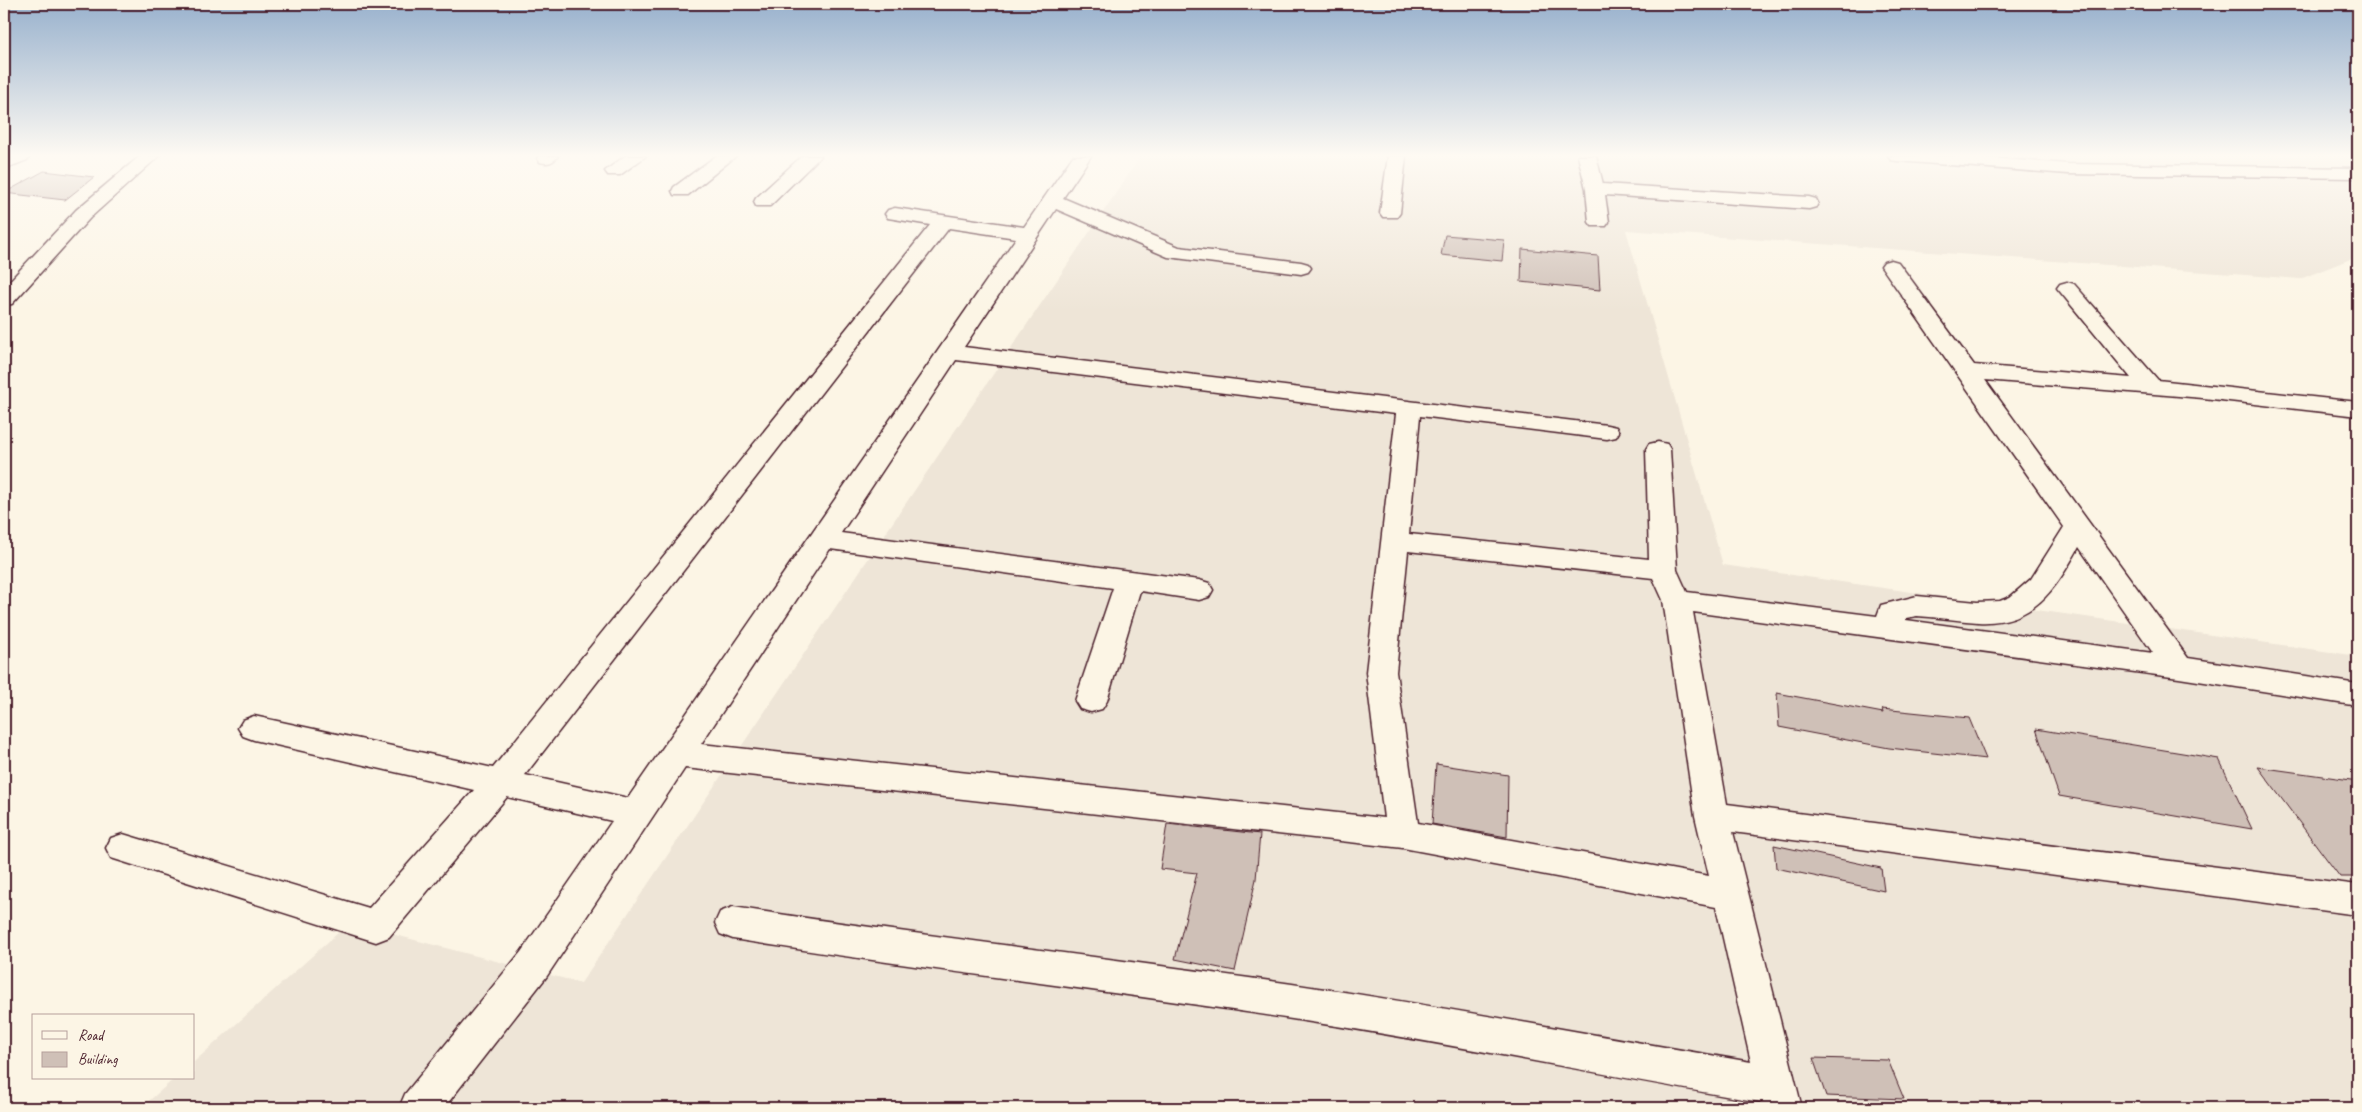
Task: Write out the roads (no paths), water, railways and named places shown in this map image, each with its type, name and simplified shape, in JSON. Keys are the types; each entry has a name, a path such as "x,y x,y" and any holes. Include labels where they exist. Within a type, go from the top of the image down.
{"street":[{"path":"4,299 90,208"},
{"path":"419,1108 534,964 1047,208"},
{"path":"1070,208 1175,253 1301,268"},
{"path":"1390,213 1391,208"},
{"path":"1598,208 1600,222"},
{"path":"895,214 1029,234"},
{"path":"123,848 376,926 500,782 943,222"},
{"path":"1892,266 2179,667"},
{"path":"2066,288 2152,388"},
{"path":"948,352 1607,432"},
{"path":"1967,371 2024,379 2203,392 2312,406 2358,409"},
{"path":"1402,834 1381,672 1409,408"},
{"path":"733,923 820,937 1041,965 1295,1002 1780,1097 1712,816 1677,600 1663,570 1658,449"},
{"path":"1892,629 1892,612 1917,606 1966,612 2006,610 2033,594 2049,577 2066,542 2078,526"},
{"path":"822,539 1199,590"},
{"path":"1395,541 1663,570"},
{"path":"1090,701 1129,580"},
{"path":"1677,600 2179,667 2358,695"},
{"path":"254,728 636,813"},
{"path":"676,754 1402,834 1731,894"},
{"path":"1712,816 2358,900"}]}
